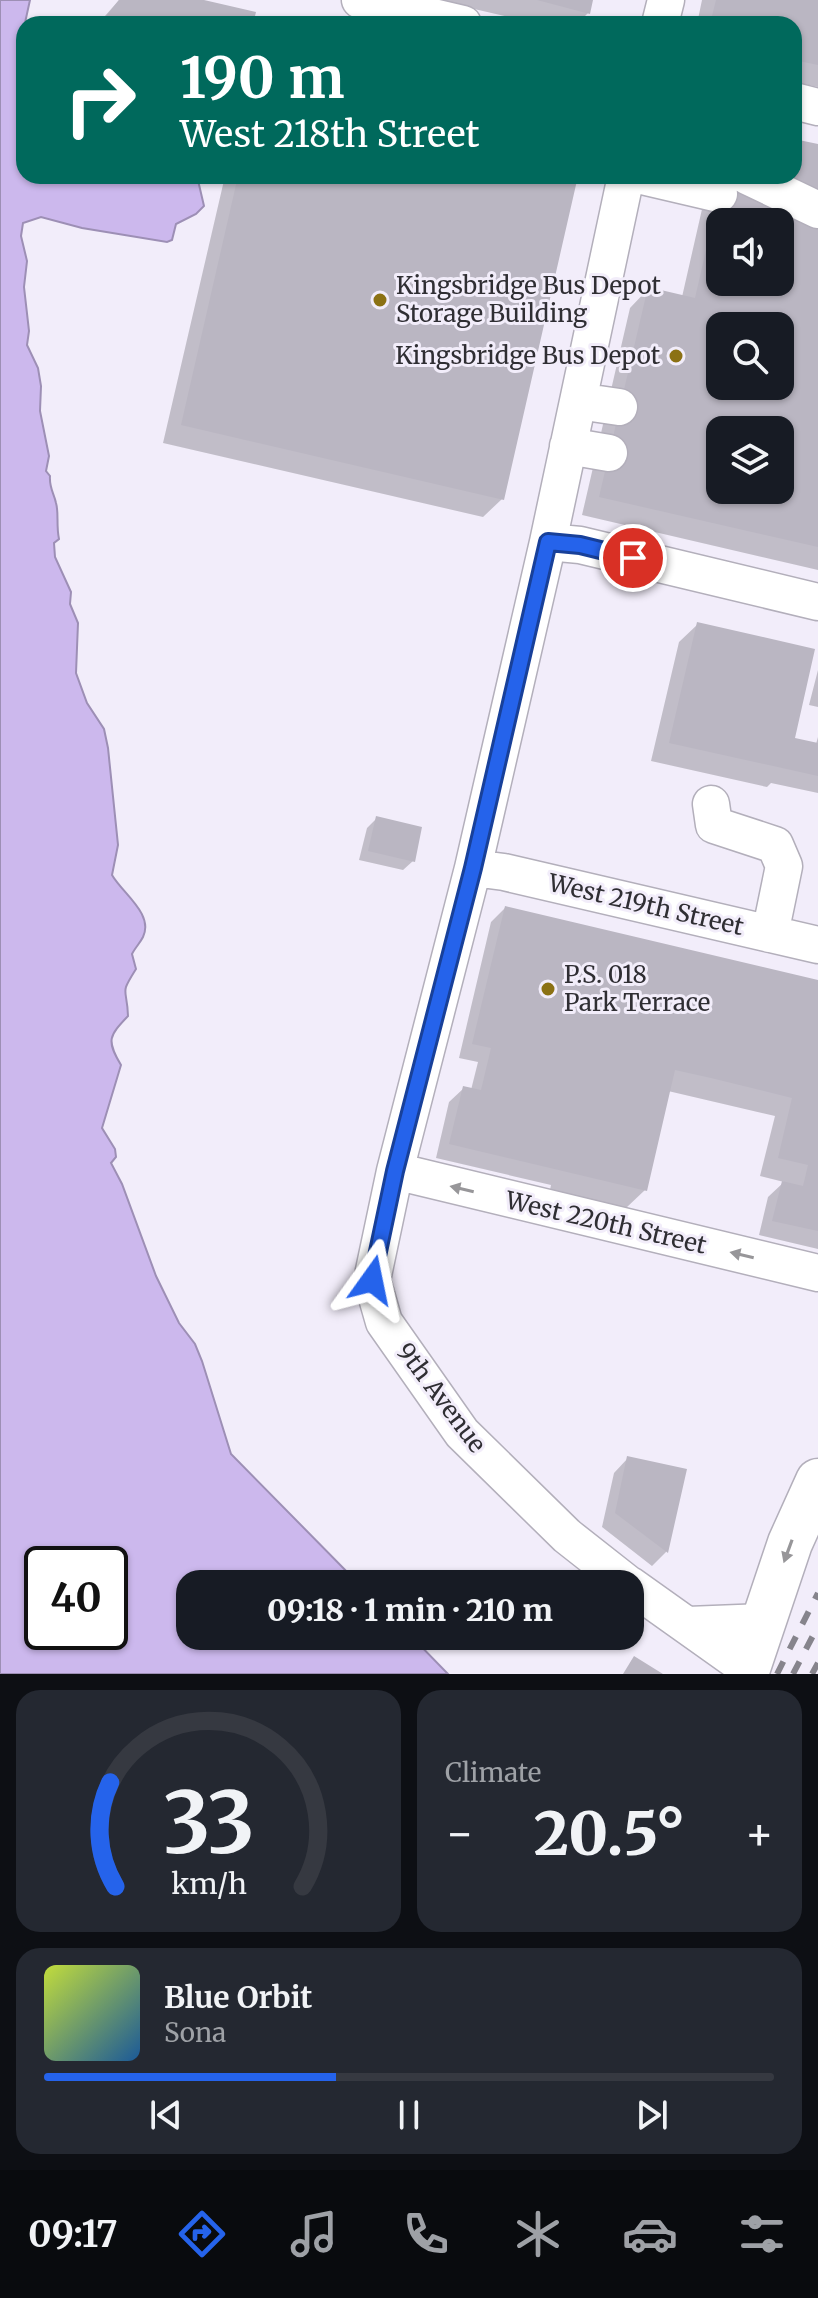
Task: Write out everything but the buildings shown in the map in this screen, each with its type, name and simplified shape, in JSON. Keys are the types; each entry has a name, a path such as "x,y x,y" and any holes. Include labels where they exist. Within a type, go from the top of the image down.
{"main road":[{"path":"747,1671 790,1543 818,1481"}],"street":[{"path":"360,0 429,16"},
{"name":"9th Avenue","path":"610,1570 567,1536 462,1433 384,1322 372,1280 395,1171 473,868 548,542 624,184"},
{"path":"733,185 818,210"},
{"path":"578,401 619,407"},
{"path":"568,446 609,453"},
{"path":"548,542 580,545 818,602"},
{"path":"711,804 714,825 775,845 784,866 770,934"},
{"name":"West 219th Street","path":"473,868 504,872 818,945"},
{"name":"West 220th Street","path":"395,1171 818,1273"},
{"name":"9th Avenue","path":"644,1596 688,1625 747,1671"},
{"path":"688,1625 764,1622"}],"shaded area":[{"path":"0,0 30,0 26,16 16,16 16,184 199,184 204,206 196,214 176,224 172,240 167,242 82,228 41,217 23,223 21,236 27,261 24,287 29,331 27,345 38,368 40,411 49,456 46,471 50,476 57,511 59,539 54,543 55,557 71,592 70,604 78,623 76,673 87,703 104,729 108,748 118,845 112,875 141,912 145,929 132,954 136,969 125,991 128,1016 113,1034 113,1050 121,1065 102,1128 115,1149 116,1157 111,1163 122,1184 156,1276 202,1361 231,1454 345,1570 176,1570 176,1650 425,1650 448,1674 0,1674"}],"railway":[{"path":"777,1674 818,1593"},
{"path":"793,1674 818,1626"},
{"path":"812,1674 818,1663"}],"place":[{"name":"Kingsbridge Bus Depot Storage Building","path":"380,300"},
{"name":"Kingsbridge Bus Depot","path":"676,356"},
{"name":"P.S. 018 Park Terrace","path":"548,989"}],"route":[{"path":"372,1280 395,1171 473,868 548,542 580,545 633,558"}]}
